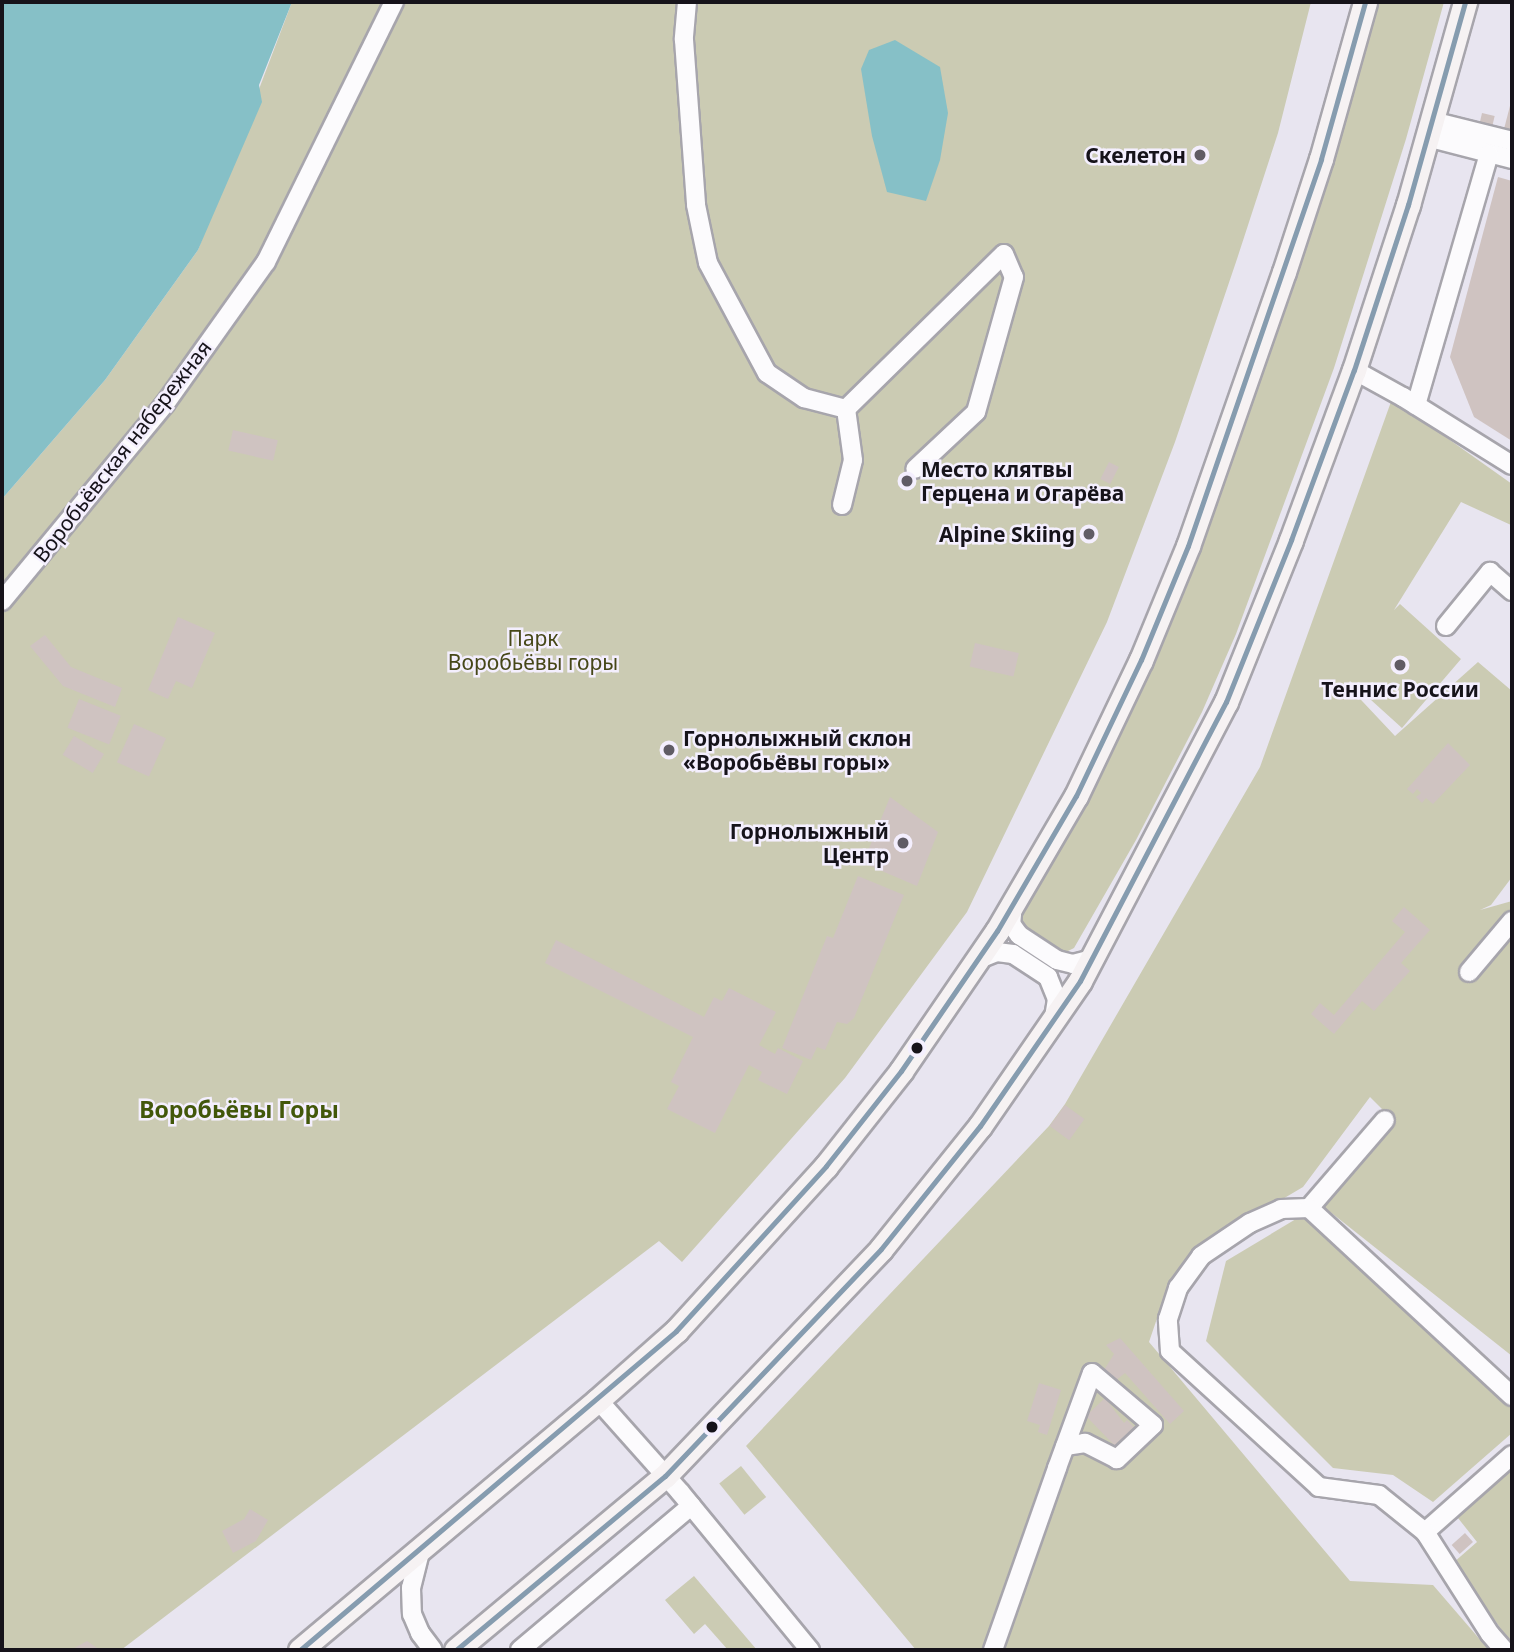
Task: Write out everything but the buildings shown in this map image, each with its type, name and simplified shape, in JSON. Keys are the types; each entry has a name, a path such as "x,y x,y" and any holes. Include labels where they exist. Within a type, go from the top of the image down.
{"main road":[{"path":"300,1650 598,1400 676,1331 826,1166 901,1071 977,960 1076,796 1141,660 1188,545 1292,247 1365,2"},
{"path":"456,1650 665,1476 881,1249 980,1126 1092,960 1226,702 1292,540 1354,370 1430,129 1465,2"}],"street":[{"name":"Воробьёвская набережная","path":"2,601 165,404 266,262 394,2"},
{"path":"687,2 684,40 696,205 708,263 767,373 804,398 846,409"},
{"path":"1430,129 1512,141"},
{"path":"1430,129 1489,154 1512,159"},
{"path":"1416,404 1489,154"},
{"path":"846,409 1004,254 1014,277 975,412 915,469"},
{"path":"1354,370 1416,404 1512,465"},
{"path":"842,505 853,460 846,409"},
{"path":"1446,626 1490,572 1512,591"},
{"path":"1013,903 1012,924 1019,935 1057,960 1073,964 1092,960"},
{"path":"1469,972 1512,921"},
{"path":"977,960 997,952 1013,954 1048,977 1057,999 1053,1020"},
{"path":"1309,1208 1385,1120"},
{"path":"1504,1650 1490,1634 1425,1532 1379,1495 1319,1487 1170,1351 1168,1319 1178,1288 1201,1256 1250,1223 1281,1209 1309,1208 1512,1396"},
{"path":"993,1650 1065,1446 1091,1373 1153,1425 1117,1459 1085,1443 1065,1446"},
{"path":"598,1400 691,1506 810,1650"},
{"path":"1425,1532 1512,1455"},
{"path":"520,1650 691,1506"},
{"path":"421,1548 411,1588 412,1614 433,1650"}],"green space":[{"name":"Парк Воробьёвы горы","path":"292,2 1311,2 1278,133 1237,259 1175,442 1107,622 967,912 845,1078 682,1262 659,1241 121,1650 2,1650 2,499 105,380 198,250"},
{"path":"1377,2 1444,2 1406,139 1334,368 1236,634 1202,712 1136,840 1074,948 1062,954 1015,926 1079,812 1173,610 1270,349 1309,231"},
{"path":"1392,399 1512,484 1511,525 1461,502 1394,610 1400,604 1461,659 1402,728 1350,681 1347,685 1395,736 1478,662 1512,691 1512,877 1491,905 1480,910 1512,901 1512,1356 1324,1207 1392,1119 1370,1097 1303,1187 1210,1242 1166,1292 1149,1342 1350,1581 1433,1585 1489,1650 916,1650 746,1446 1049,1126 1065,1104 1260,767"},
{"path":"1306,1213 1512,1399 1512,1433 1433,1502 1393,1475 1333,1468 1206,1341 1226,1261"},
{"path":"741,1466 766,1497 744,1515 719,1484"},
{"path":"1512,1468 1512,1644 1453,1563 1477,1542 1454,1513"},
{"path":"694,1576 757,1650 728,1650 705,1624 694,1634 665,1600"}],"water":[{"path":"2,2 292,2 259,85 262,102 198,250 105,380 2,499"},
{"path":"895,40 940,67 948,113 940,160 926,201 887,192 872,136 861,69 869,50"}],"transit line":[{"path":"300,1650 676,1331 826,1166 901,1071 997,931 1076,796 1141,660 1188,546 1321,159 1365,2"},
{"path":"456,1650 665,1476 881,1249 980,1126 1080,981 1226,702 1291,540 1354,370 1408,205 1465,2"}],"place":[{"name":"Скелетон","path":"1200,155"},
{"name":"Место клятвы Герцена и Огарёва","path":"907,481"},
{"name":"Alpine Skiing","path":"1089,534"},
{"name":"Теннис России","path":"1400,665"},
{"name":"Горнолыжный склон «Воробьёвы горы»","path":"669,750"},
{"name":"Горнолыжный Центр","path":"903,843"}],"district":[{"name":"Воробьёвы Горы","path":"239,1109"}]}
